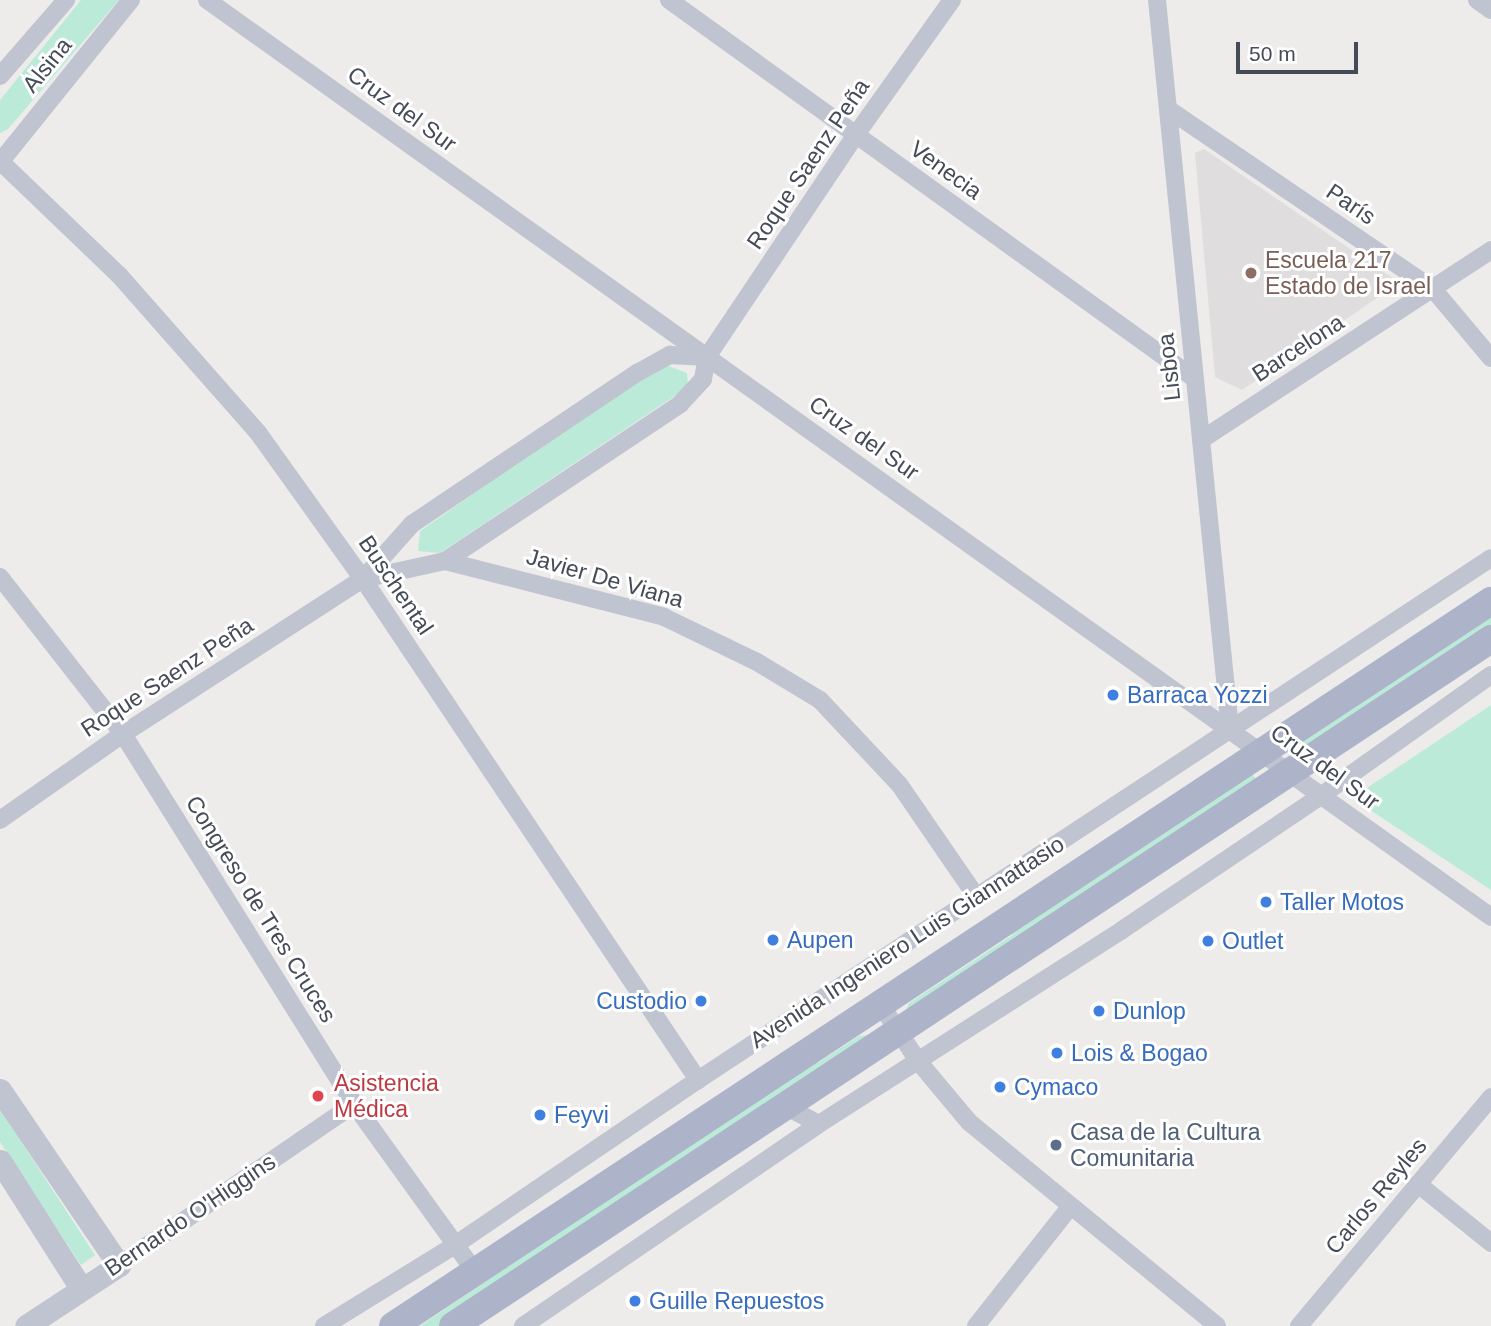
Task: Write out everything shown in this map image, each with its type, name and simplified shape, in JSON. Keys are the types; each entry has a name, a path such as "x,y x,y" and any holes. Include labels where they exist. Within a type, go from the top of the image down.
{"main road":[{"name":"Avenida Ingeniero Luis Giannattasio","path":"393,1326 1491,601"},
{"path":"453,1326 1491,639"}],"street":[{"name":"Alsina","path":"0,76 66,0"},
{"name":"Alsina","path":"0,161 131,0"},
{"name":"Cruz del Sur","path":"207,0 1491,917"},
{"name":"Venecia","path":"669,0 1195,379"},
{"name":"Roque Saenz Peña","path":"363,579 445,561 680,404 703,379 707,357 855,136 952,0"},
{"name":"Lisboa","path":"1157,0 1230,729"},
{"path":"1477,0 1491,10"},
{"name":"París","path":"1168,110 1433,289 1491,358"},
{"name":"Buschental","path":"0,161 120,275 250,424 363,579 698,1080"},
{"name":"Barcelona","path":"1201,440 1491,250"},
{"name":"Roque Saenz Peña","path":"0,820 123,734 363,579 412,524 638,373 670,355 707,357"},
{"name":"Avenida Ingeniero Luis Giannattasio","path":"324,1326 455,1245 698,1080 1491,558"},
{"name":"Javier De Viana","path":"445,561 664,617 757,662 820,701 899,784 976,896"},
{"name":"Congreso de Tres Cruces","path":"0,577 123,734 354,1104 475,1272"},
{"path":"523,1326 819,1124 1122,930 1322,795 1491,675"},
{"path":"881,1005 918,1062 969,1122 1217,1326"},
{"path":"0,1090 118,1265"},
{"name":"Carlos Reyles","path":"1299,1326 1491,1097"},
{"name":"Bernardo O'Higgins","path":"26,1326 354,1104"},
{"path":"785,1106 819,1124"},
{"path":"0,1161 81,1288"},
{"path":"1418,1184 1491,1243"},
{"path":"976,1326 1070,1207"}],"shaded area":[{"name":"Escuela 217 Estado de Israel","path":"1204,149 1394,279 1396,285 1242,390 1215,377 1195,153"}],"green space":[{"path":"81,0 119,0 8,129 0,133 0,100"},
{"path":"661,363 687,373 688,387 440,553 418,551 420,531"},
{"path":"1491,612 1491,629 1302,751 1299,747 1297,744"},
{"path":"1491,705 1491,890 1352,798"},
{"path":"1252,774 1257,780 906,1011 909,1003 1011,936 1023,923"},
{"path":"869,1035 438,1326 420,1326 800,1069 819,1062 859,1036"},
{"path":"0,1109 95,1255 81,1265 0,1142"}],"place":[{"name":"Escuela 217 Estado de Israel","path":"1251,273"},
{"name":"Barraca Yozzi","path":"1113,695"},
{"name":"Taller Motos","path":"1266,902"},
{"name":"Aupen","path":"773,940"},
{"name":"Outlet","path":"1208,941"},
{"name":"Custodio","path":"701,1001"},
{"name":"Dunlop","path":"1099,1011"},
{"name":"Lois & Bogao","path":"1057,1053"},
{"name":"Cymaco","path":"1000,1087"},
{"name":"Asistencia Médica","path":"318,1096"},
{"name":"Feyvi","path":"540,1115"},
{"name":"Casa de la Cultura Comunitaria","path":"1056,1145"},
{"name":"Guille Repuestos","path":"635,1301"}]}
